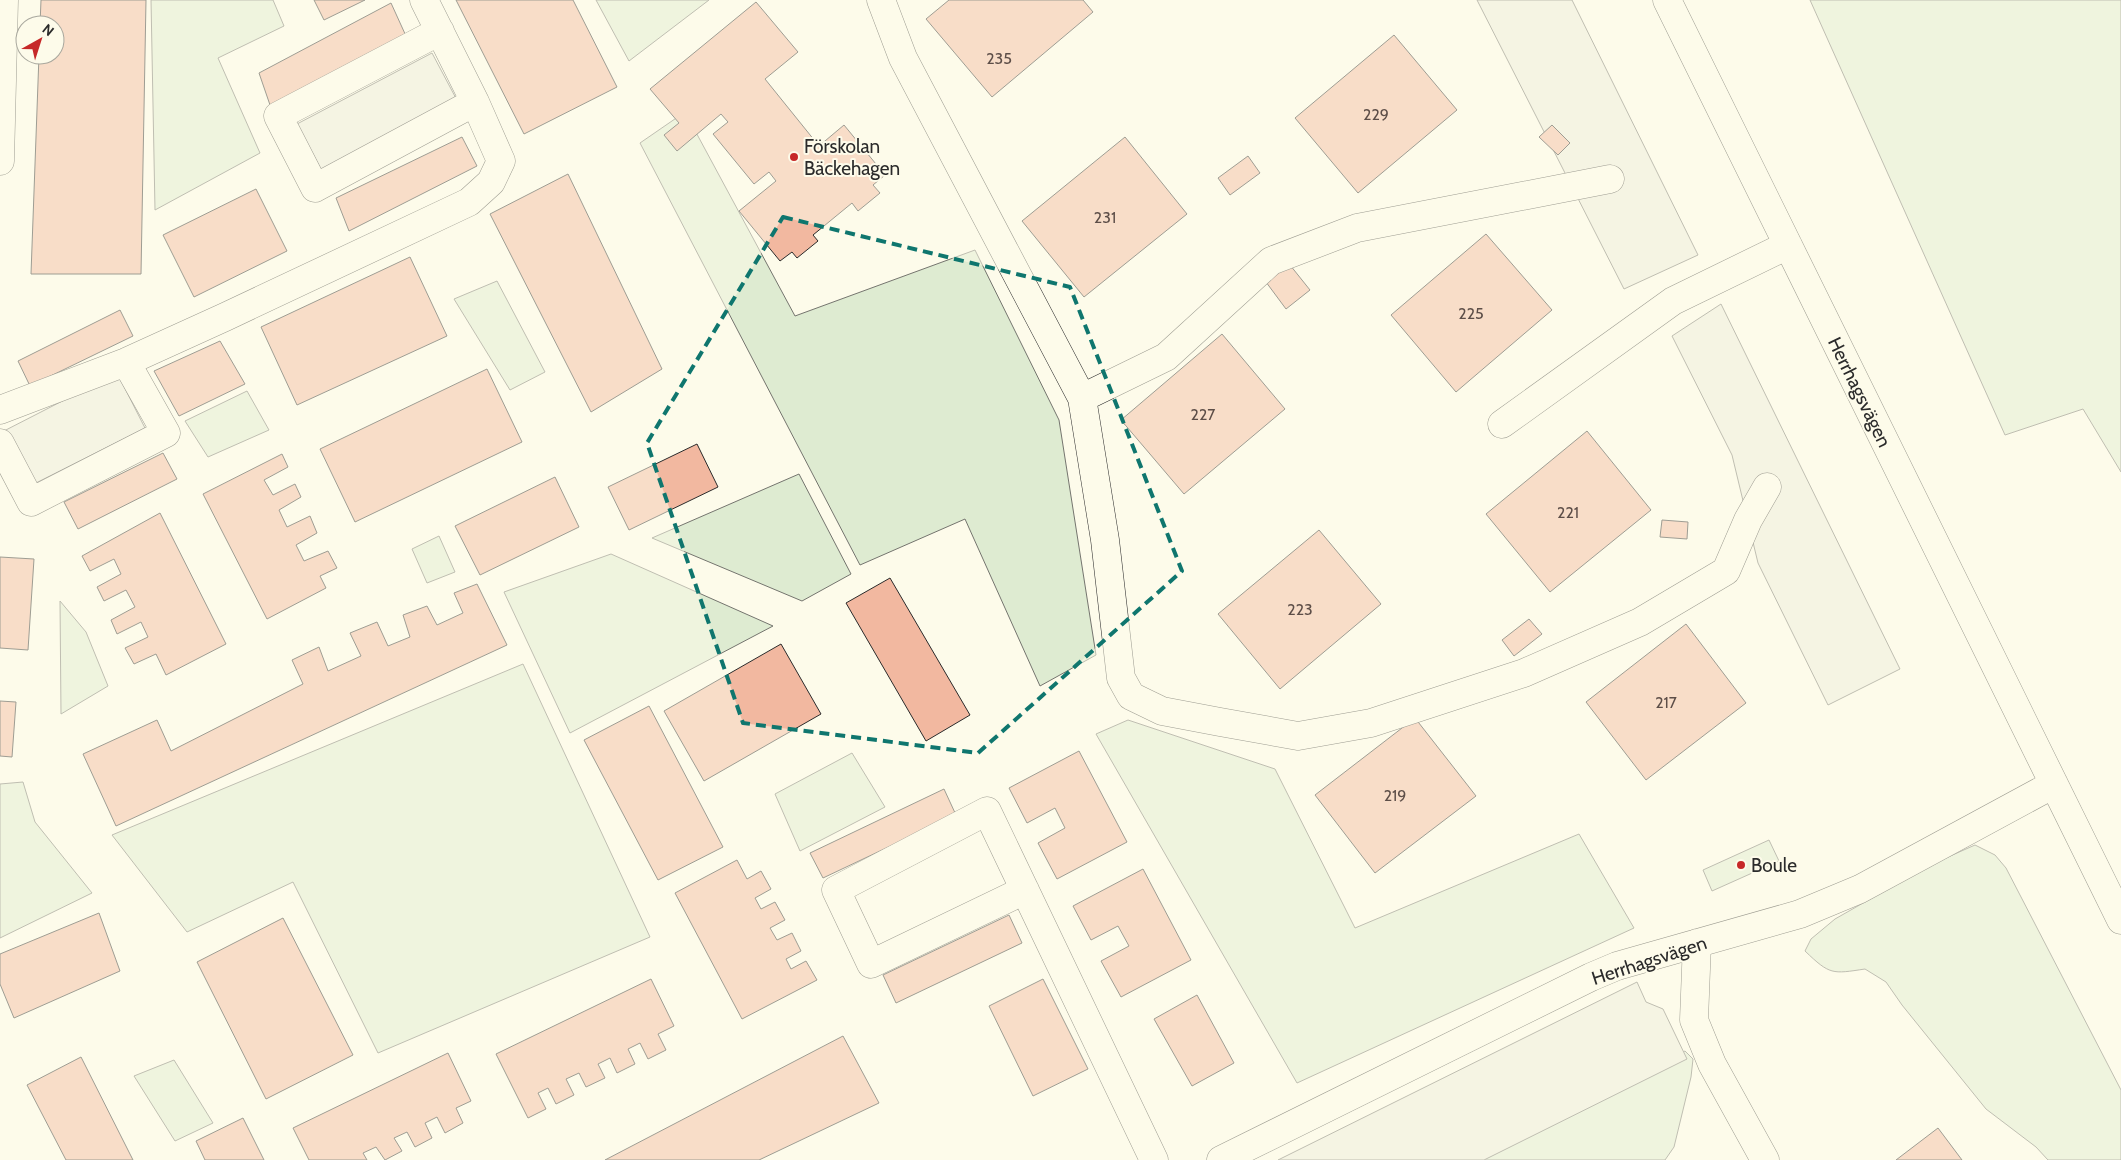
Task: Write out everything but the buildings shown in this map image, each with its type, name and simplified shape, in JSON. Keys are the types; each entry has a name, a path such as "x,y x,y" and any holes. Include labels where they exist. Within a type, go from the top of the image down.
{"street":[{"path":"0,161 4,0"},
{"path":"0,410 126,362 225,317 469,202 492,182 501,161 475,102 424,0"},
{"path":"881,0 903,58 1082,398 1105,540 1121,678 1131,696 1162,711 1298,736 1372,723 1524,673 1640,622 1726,571 1748,520 1767,487"},
{"name":"Herrhagsvägen","path":"1667,0 2121,920"},
{"path":"440,31 278,116 315,188 475,102"},
{"path":"1082,398 1166,357 1271,261 1357,228 1610,179"},
{"path":"1502,424 1673,301 1788,245"},
{"path":"0,443 31,502 166,433 126,362"},
{"name":"Herrhagsvägen","path":"1221,1160 1591,977 1617,966 1800,914 1860,889 2054,784"},
{"path":"1025,890 871,964 836,890 988,811 1154,1160"},
{"path":"1697,943 1694,1020 1712,1064 1765,1160"}],"highlighted area":[{"path":"783,217 1070,287 1182,571 978,753 743,723 647,443"}],"green space":[{"path":"151,0 273,0 284,26 218,58 260,153 155,210"},
{"path":"596,0 709,0 629,61"},
{"path":"1810,0 2121,0 2121,472 2083,409 2005,435"},
{"path":"685,112 795,316 975,250 1059,420 1096,655 1040,686 965,519 860,565 640,143"},
{"path":"497,281 545,372 510,390 454,299"},
{"path":"247,391 269,430 208,457 185,421"},
{"path":"799,474 851,574 802,601 652,538"},
{"path":"439,536 455,572 427,583 412,549"},
{"path":"611,554 773,626 570,733 504,592"},
{"path":"60,601 86,632 108,686 61,714"},
{"path":"523,664 650,937 378,1053 293,882 187,932 112,835"},
{"path":"1128,720 1275,769 1355,928 1579,834 1634,928 1297,1083 1096,734"},
{"path":"852,753 885,807 800,851 775,794"},
{"path":"23,782 35,822 92,893 0,938 0,784"},
{"name":"Boule","path":"1769,840 1779,861 1712,891 1703,870"},
{"path":"1975,845 1995,855 2006,868 2121,1090 2121,1160 2048,1160 2036,1147 1986,1109 1902,1005 1886,982 1865,969 1838,972 1826,969 1805,951 1811,939 1835,919 1930,865"},
{"path":"1685,1051 1693,1059 1691,1077 1674,1147 1665,1160 1459,1160"},
{"path":"174,1060 213,1123 175,1141 134,1076"}],"shaded area":[{"path":"1477,0 1572,0 1698,255 1624,289"},
{"path":"432,53 459,104 324,175 297,124"},
{"path":"1721,304 1900,669 1828,705 1758,563 1732,455 1672,336"},
{"path":"117,373 145,428 28,487 0,433"},
{"path":"1637,982 1646,1002 1663,1009 1687,1059 1484,1160 1278,1160"}],"place":[{"name":"Förskolan Bäckehagen","path":"794,157"},
{"name":"Boule","path":"1741,865"}]}
